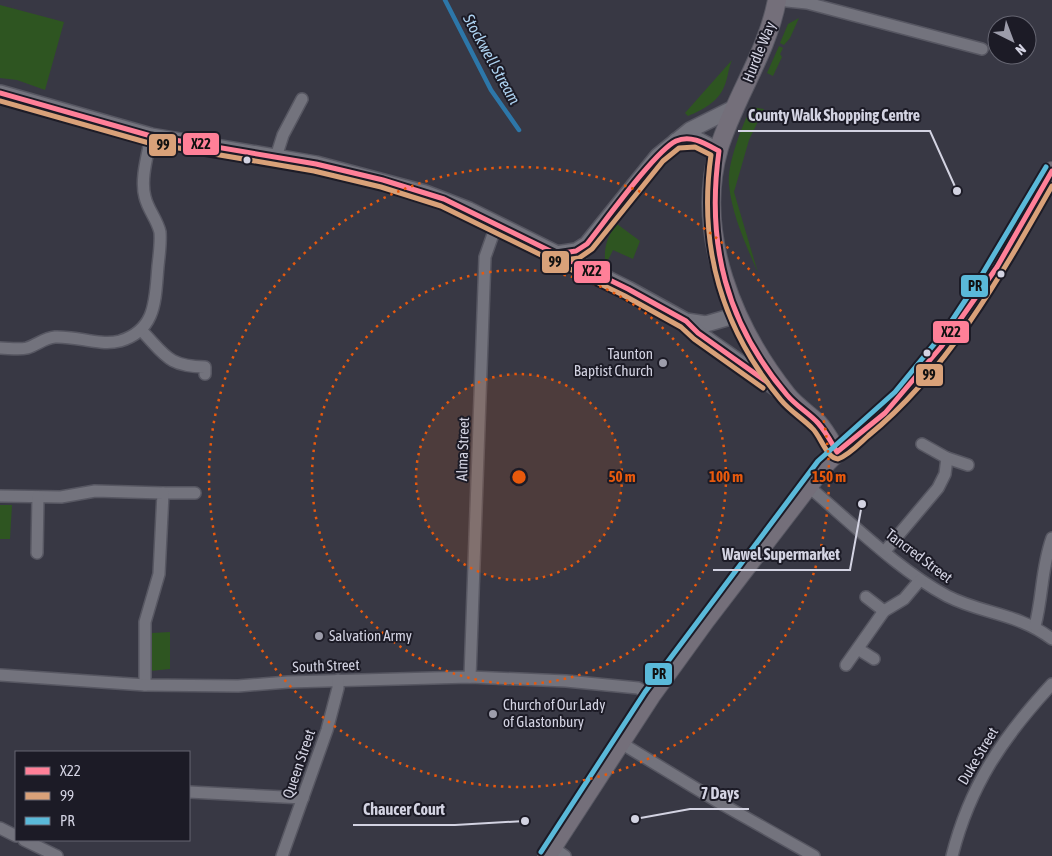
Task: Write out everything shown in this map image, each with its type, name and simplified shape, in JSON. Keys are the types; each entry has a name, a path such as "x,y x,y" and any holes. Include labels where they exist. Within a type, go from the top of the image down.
{"main road":[{"name":"Hurdle Way","path":"777,0 768,35 734,108 719,150 714,172 712,210 715,244 737,315 752,345 788,396 819,425 837,452"},
{"path":"0,93 151,136 276,157 383,180 444,199 595,272 686,321 698,333 729,356 788,396"},
{"path":"556,254 576,251 588,244 658,156 690,130 734,108"},
{"path":"676,141 696,140 719,150"},
{"path":"555,853 651,696 706,620 837,452 885,413 911,385 940,348 996,267 1052,171"},
{"path":"588,244 589,261 595,272"},
{"path":"686,321 706,324 737,315"}],"street":[{"path":"777,0 807,3 982,49"},
{"path":"276,157 283,135 302,99"},
{"path":"0,348 26,348 45,339 55,337 71,337 107,343 117,342 142,331 154,306 160,234 157,221 145,197 146,165 151,136"},
{"name":"Alma Street","path":"470,677 485,257 497,223"},
{"path":"142,331 168,359 186,366 205,366 205,374"},
{"path":"922,444 947,458 968,465"},
{"path":"885,551 938,488 945,474 947,458"},
{"name":"Tancred Street","path":"809,487 920,580 957,601 1035,626 1052,638"},
{"path":"0,496 76,496 94,491 195,493"},
{"path":"145,685 145,622 160,574 163,493"},
{"path":"37,553 38,497"},
{"path":"1035,626 1052,538"},
{"path":"846,665 884,611 904,599 920,580"},
{"path":"866,596 884,611"},
{"path":"858,649 874,659"},
{"name":"South Street","path":"0,675 145,685 238,686 338,680 470,677 566,681 629,687 638,688 651,696"},
{"name":"Queen Street","path":"282,856 327,730 338,688 338,680"},
{"name":"Duke Street","path":"952,856 970,800 990,765 1009,733 1052,684"},
{"path":"621,743 720,803 814,856"},
{"path":"190,792 303,798"},
{"path":"0,828 15,836"},
{"path":"26,841 57,856"}],"green space":[{"path":"0,5 64,22 45,90 17,80 0,78"},
{"path":"799,18 790,38 784,45 780,43 788,24"},
{"path":"779,46 783,48 780,54 782,57 773,76 767,73"},
{"path":"732,60 725,84 718,97 704,108 688,116 685,113"},
{"path":"751,107 764,109 749,140 734,192 758,273 736,219 729,185 730,166"},
{"path":"617,224 640,241 633,259 613,250 607,262 605,260 606,245 611,232"},
{"path":"0,505 12,505 10,539 0,539"},
{"path":"170,632 170,669 150,671 152,633"}],"waterway":[{"name":"Stockwell Stream","path":"445,0 491,90 519,130"}],"transit line":[{"name":"X22","path":"0,93 151,136 316,164 383,180 444,199 628,289 686,321 698,333 767,382"},
{"name":"99","path":"0,101 149,143 314,171 381,187 441,206 625,296 681,327 694,339 763,388"},
{"name":"X22","path":"556,254 576,251 587,244 643,172 667,147 676,141 693,139 719,151 716,185 716,218 719,250 725,281 735,311 749,340 766,368 791,399 818,423 837,452 885,413 941,347 997,267 1052,171"},
{"name":"99","path":"557,261 579,258 592,249 663,161 679,148 695,147 711,155 708,222 712,254 719,285 729,315 743,345 781,400 812,428 830,455 838,459 854,449 897,410 948,352 993,287 1052,186"},
{"name":"PR","path":"541,852 645,692 818,461 895,392 945,331 980,278 1046,167"}],"place":[{"name":"County Walk Shopping Centre","path":"957,191"},
{"name":"Taunton Baptist Church","path":"663,363"},
{"name":"Wawel Supermarket","path":"862,504"},
{"name":"Salvation Army","path":"319,636"},
{"name":"Church of Our Lady of Glastonbury","path":"493,714"},
{"name":"7 Days","path":"635,819"},
{"name":"Chaucer Court","path":"525,821"}]}
